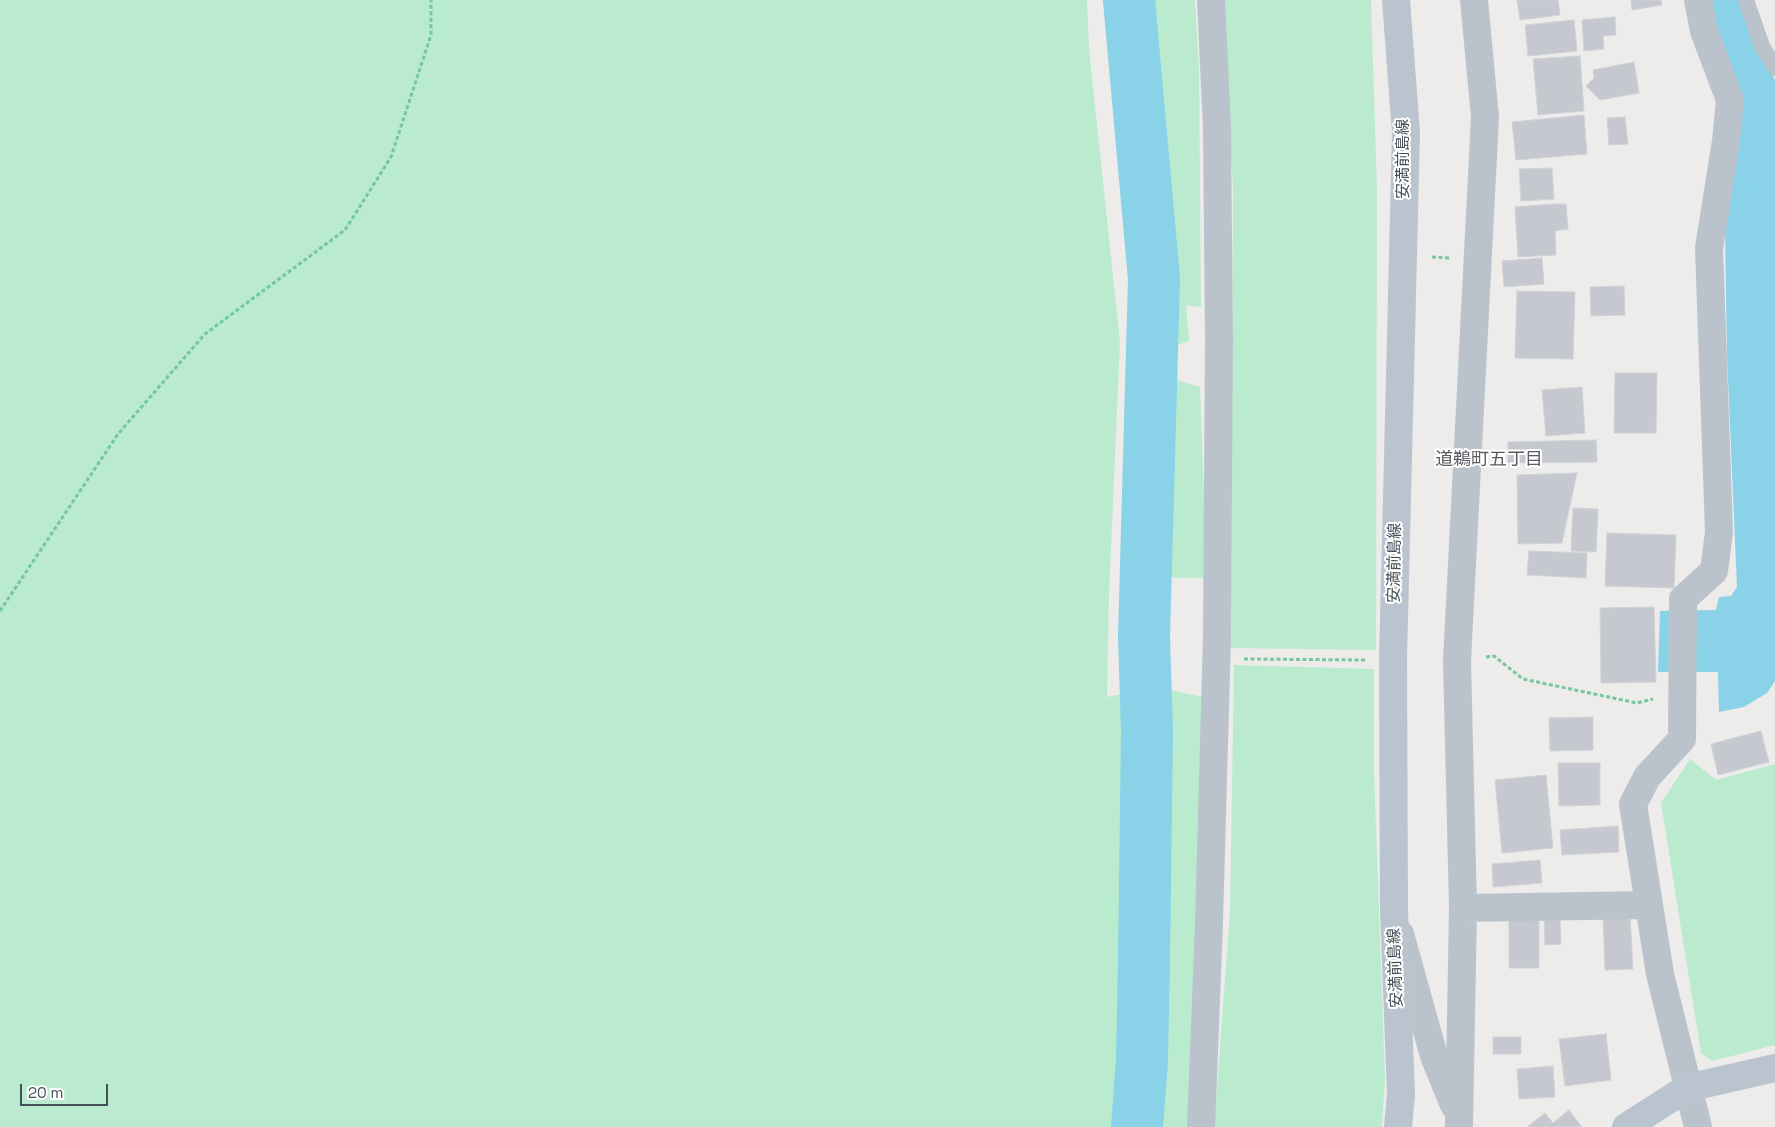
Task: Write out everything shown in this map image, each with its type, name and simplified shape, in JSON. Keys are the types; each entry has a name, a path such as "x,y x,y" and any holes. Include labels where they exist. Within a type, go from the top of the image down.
{"main road":[{"name":"安満前島線","path":"1396,0 1406,132 1393,660 1394,910 1401,1094 1398,1127"},
{"path":"1626,1127 1687,1088 1775,1068"}],"street":[{"path":"1201,1127 1209,924 1215,659 1219,330 1217,128 1211,0"},
{"path":"1459,1122 1463,908 1457,661 1485,117 1474,0"},
{"path":"1698,0 1704,31 1730,100 1726,141 1709,248 1719,532 1714,571 1682,599 1682,739 1647,777 1633,804 1660,974 1698,1127"},
{"path":"1463,908 1649,905"},
{"path":"1394,910 1434,1056 1459,1122"}],"lane":[{"path":"1746,0 1762,46 1775,68"}],"path":[{"path":"0,612 118,434 205,334 345,230 391,157 431,35 431,0"},
{"path":"1403,257 1478,258"},
{"path":"1457,661 1494,656 1523,679 1637,703 1682,693"},
{"path":"1215,659 1393,660"}],"green space":[{"path":"0,0 1087,0 1089,49 1120,342 1109,594 1107,697 1127,693 1127,988 1118,1127 0,1127"},
{"path":"1141,0 1195,0 1199,67 1201,307 1186,305 1189,341 1166,349 1163,281"},
{"path":"1222,0 1371,0 1377,189 1376,650 1231,648 1233,189"},
{"path":"1163,376 1200,387 1207,578 1152,577"},
{"path":"1234,665 1374,669 1374,772 1385,1080 1382,1127 1214,1127 1230,912"},
{"path":"1154,686 1206,698 1190,1127 1144,1127"},
{"path":"1690,759 1716,780 1775,764 1775,1045 1712,1061 1701,1053 1661,803"}],"water":[{"path":"1764,89 1775,105 1775,681 1767,693 1744,707 1719,712 1718,672 1658,672 1660,611 1716,610 1719,597 1731,596 1737,587 1727,356 1725,230 1741,133 1744,100"}],"building":[{"path":"1517,0 1558,0 1560,15 1520,20"},
{"path":"1631,0 1661,0 1662,5 1632,10"},
{"path":"1615,17 1616,35 1603,36 1604,49 1584,51 1582,20"},
{"path":"1574,20 1577,51 1528,56 1525,25"},
{"path":"1580,56 1584,111 1538,115 1533,59"},
{"path":"1634,62 1639,93 1600,100 1586,86 1594,78 1593,70"},
{"path":"1584,115 1587,154 1516,160 1512,122"},
{"path":"1625,117 1628,144 1609,145 1607,118"},
{"path":"1552,168 1554,199 1521,201 1519,169"},
{"path":"1566,204 1568,229 1555,231 1556,255 1518,257 1515,207"},
{"path":"1542,258 1544,284 1504,287 1502,261"},
{"path":"1624,286 1625,315 1591,316 1590,287"},
{"path":"1517,291 1575,292 1573,359 1515,358"},
{"path":"1615,373 1657,373 1656,433 1614,433"},
{"path":"1582,387 1585,433 1546,436 1542,390"},
{"path":"1596,440 1597,462 1508,463 1508,442"},
{"path":"1577,473 1562,543 1518,544 1517,475"},
{"path":"1573,508 1598,509 1596,552 1571,551"},
{"path":"1607,533 1676,535 1674,588 1605,586"},
{"path":"1529,551 1587,553 1586,578 1527,575"},
{"path":"1654,607 1656,682 1601,683 1600,608"},
{"path":"1593,717 1593,750 1550,751 1549,718"},
{"path":"1761,731 1769,762 1718,775 1711,744"},
{"path":"1558,763 1600,763 1600,805 1559,806"},
{"path":"1546,775 1553,848 1502,853 1495,780"},
{"path":"1618,826 1619,852 1562,855 1560,830"},
{"path":"1540,860 1542,883 1493,887 1492,864"},
{"path":"1630,913 1633,969 1605,970 1603,915"},
{"path":"1509,915 1539,915 1539,968 1509,968"},
{"path":"1544,916 1560,916 1561,944 1545,945"},
{"path":"1606,1034 1611,1080 1565,1086 1559,1039"},
{"path":"1493,1037 1521,1037 1521,1054 1493,1054"},
{"path":"1553,1066 1555,1097 1519,1099 1517,1069"},
{"path":"1569,1110 1582,1127 1527,1127 1545,1113 1553,1123"}],"waterway":[{"path":"1129,0 1154,279 1144,637 1147,731 1142,1060 1137,1127"},
{"path":"1719,0 1730,43 1755,100 1775,208"},
{"path":"1735,0 1746,41 1760,71 1775,95"}],"district":[{"name":"道鵜町五丁目","path":"1489,460"}]}
